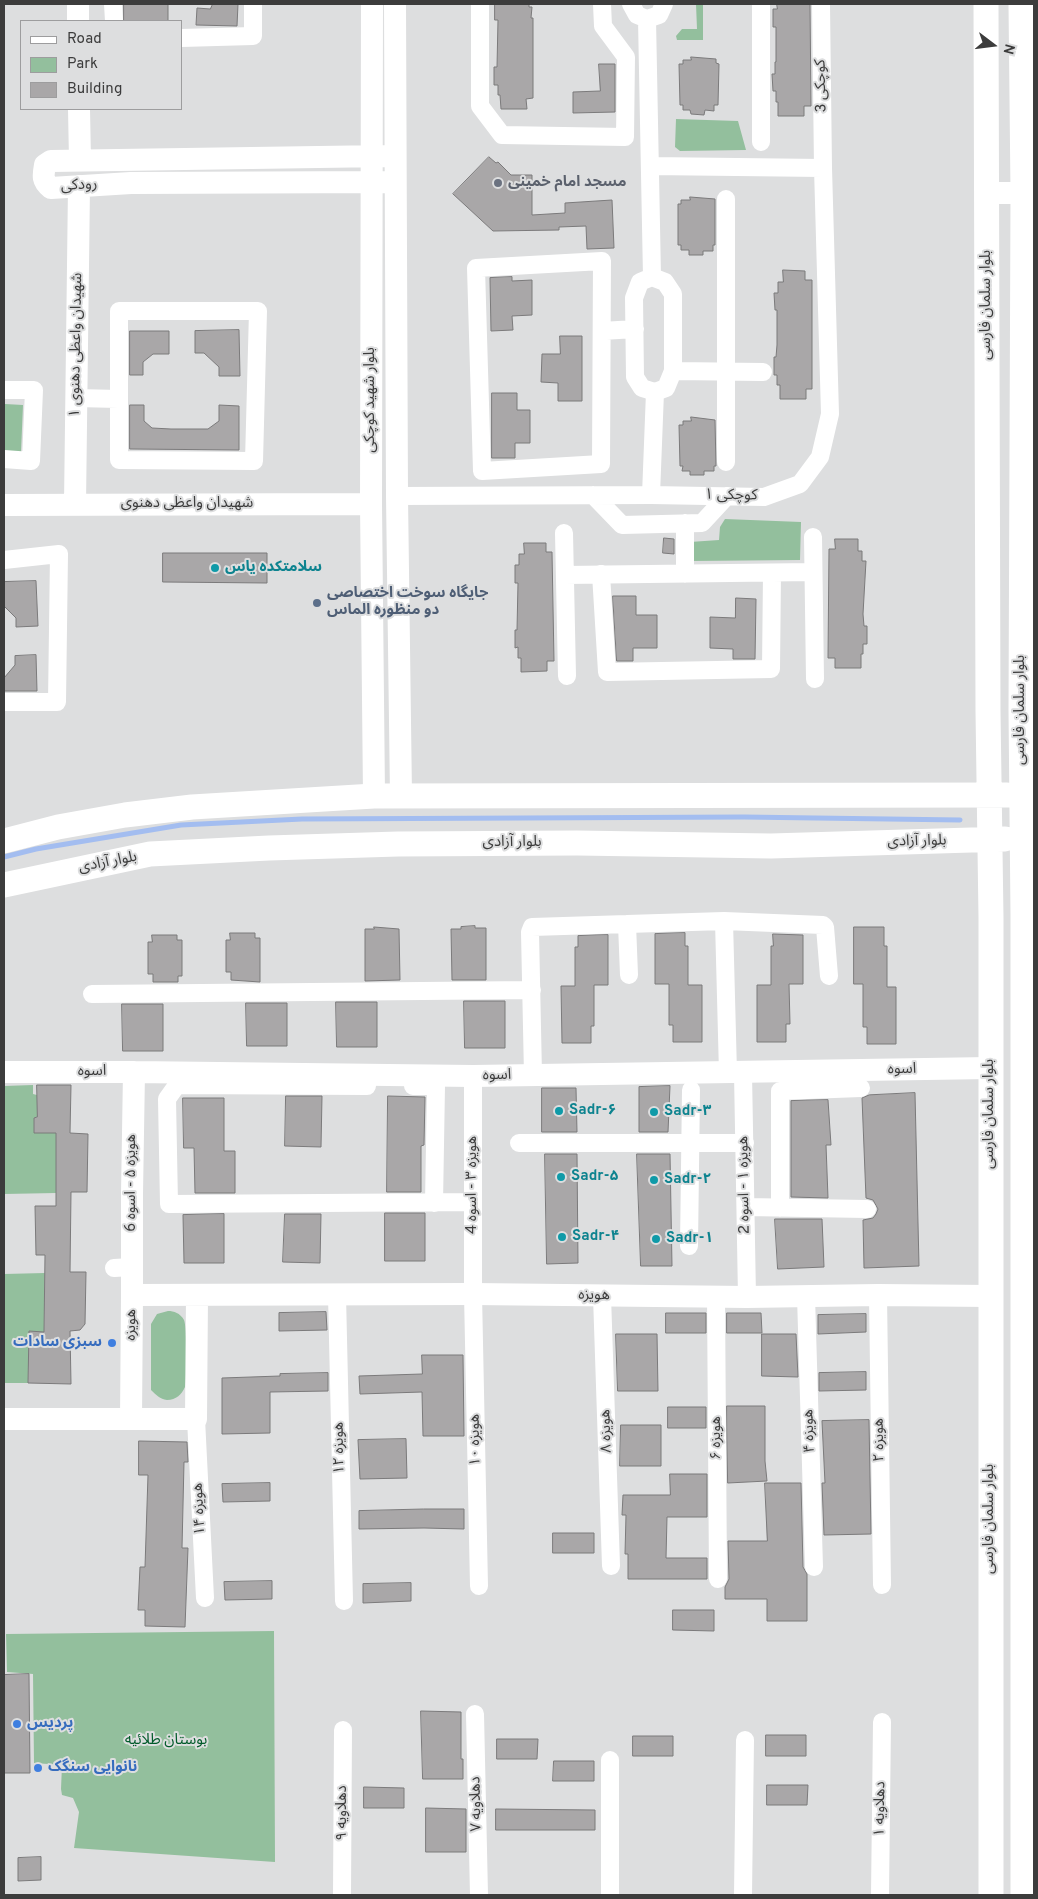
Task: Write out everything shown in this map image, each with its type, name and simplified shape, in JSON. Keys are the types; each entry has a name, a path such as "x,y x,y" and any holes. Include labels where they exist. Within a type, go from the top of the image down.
{"main road":[{"name":"بلوار سلمان فارسی","path":"986,4 988,711 991,918 992,1895"},
{"name":"بلوار سلمان فارسی","path":"1021,4 1029,193 1021,710 1029,1287 1023,1895"},
{"path":"988,711 1021,710"},
{"path":"4,841 58,827 173,809 374,796 990,796 1022,794"},
{"name":"بلوار آزادی","path":"4,885 150,854 269,848 398,844 538,843 771,846 1023,838"},
{"path":"991,918 1023,916"}],"street":[{"path":"78,4 78,20"},
{"path":"114,4 114,20"},
{"path":"182,38 253,36 253,4"},
{"name":"بلوار شهید کوچکی","path":"372,4 371,504 374,796"},
{"name":"بلوار شهید کوچکی","path":"395,4 397,496 401,796"},
{"path":"480,4 480,106 502,135 625,136 626,57 603,26 602,4"},
{"path":"631,4 637,16 648,19 659,15 664,4"},
{"path":"761,4 761,142"},
{"name":"کوچکی 3","path":"821,4 823,168"},
{"path":"648,19 652,277"},
{"path":"79,110 80,160"},
{"path":"372,121 379,133 387,133 396,119"},
{"name":"رودکی","path":"396,155 51,160 44,165 42,178 51,188 131,184 396,182"},
{"path":"131,184 120,179 118,171 122,163 132,159"},
{"path":"650,166 823,168"},
{"name":"کوچکی ۱","path":"397,496 651,495 764,497 800,484 820,457 830,414 823,168"},
{"name":"شهیدان واعظی دهنوی ۱","path":"75,504 79,186"},
{"path":"987,193 1029,193"},
{"path":"726,199 726,462"},
{"path":"371,226 380,211 390,212 396,223"},
{"path":"602,261 602,331 601,464 482,471 476,268 602,261"},
{"path":"652,277 665,282 673,294 673,371 666,388 655,392 642,388 635,377 634,298 640,282 652,277"},
{"path":"119,311 258,311 254,461 119,460 119,398 119,311"},
{"path":"602,331 635,329"},
{"path":"673,371 763,372"},
{"path":"4,390 34,390 31,461 4,459"},
{"path":"651,495 655,392"},
{"path":"76,398 119,398"},
{"path":"593,495 622,525 702,523 726,496"},
{"name":"شهیدان واعظی دهنوی","path":"4,505 371,504"},
{"path":"685,523 685,574"},
{"path":"564,533 567,676"},
{"path":"813,537 815,679"},
{"path":"4,560 59,554 57,702 4,702"},
{"path":"565,575 813,572"},
{"path":"601,574 607,672 771,669 772,573"},
{"path":"374,753 380,758 388,760 395,758 401,752"},
{"path":"533,1075 530,932 532,927 724,921 824,925 829,976"},
{"name":"هویزه ۱ - اسوه 2","path":"724,921 736,1073 745,1143 747,1297"},
{"path":"627,924 629,975"},
{"path":"92,994 532,990"},
{"name":"اسوه","path":"4,1072 473,1076 990,1068"},
{"name":"هویزه ۵ - اسوه 6","path":"132,1295 123,1267 134,1072"},
{"name":"هویزه ۳ - اسوه 4","path":"473,1076 473,1294"},
{"path":"434,1203 436,1086 177,1085 167,1100 168,1204 434,1203 473,1202"},
{"path":"780,1208 780,1091 862,1088"},
{"path":"689,1246 691,1090"},
{"path":"519,1143 745,1143"},
{"path":"746,1207 867,1210"},
{"name":"هویزه ۱۲","path":"337,1294 344,1600"},
{"name":"هویزه ۱۰","path":"473,1294 479,1586"},
{"name":"هویزه","path":"130,1420 132,1295 991,1296"},
{"name":"هویزه ۲","path":"878,1295 882,1584"},
{"path":"4,1419 196,1419 197,1296"},
{"name":"هویزه ۸","path":"602,1296 611,1566"},
{"name":"هویزه ۶","path":"716,1296 718,1580"},
{"name":"هویزه ۴","path":"806,1296 814,1566"},
{"name":"هویزه ۱۴","path":"196,1419 204,1598"},
{"name":"دهلاویه ۷","path":"475,1714 479,1895"},
{"name":"دهلاویه ۱","path":"880,1895 882,1722"},
{"name":"دهلاویه ۹","path":"342,1895 343,1730"},
{"path":"743,1895 745,1740"},
{"path":"610,1760 610,1895"}],"green space":[{"path":"696,4 703,4 703,40 677,40 676,36 682,29 697,29"},
{"path":"676,119 738,121 746,150 680,151 675,147"},
{"path":"5,404 23,405 21,452 4,451"},
{"path":"725,519 801,522 800,560 690,561 690,542 719,540 720,527"},
{"path":"33,1085 33,1094 37,1095 37,1117 34,1118 34,1132 56,1133 56,1193 4,1194 4,1086"},
{"path":"45,1273 44,1332 29,1332 29,1344 35,1344 29,1366 28,1383 4,1383 4,1274"},
{"path":"168,1311 181,1316 184,1320 186,1332 185,1387 176,1398 170,1400 160,1398 151,1390 151,1324 157,1314"},
{"name":"بوستان طلائیه","path":"274,1631 275,1862 74,1848 79,1812 73,1798 62,1795 62,1765 34,1763 33,1674 7,1672 6,1634"}],"building":[{"path":"124,4 168,4 168,20 124,20"},
{"path":"213,4 238,4 237,26 196,25 197,8 210,9"},
{"path":"495,4 529,4 529,7 532,7 533,98 526,99 527,109 501,109 498,85 494,85 494,67 497,67 498,20 495,20"},
{"path":"777,4 810,4 811,106 804,106 804,116 778,116 778,102 776,102 776,91 773,91 772,74 775,74 776,62 776,27 773,27 773,9 777,9"},
{"path":"691,57 716,59 716,63 719,64 718,105 714,105 714,111 705,110 704,115 691,114 690,110 683,110 683,105 680,105 679,64 683,64 683,60 691,60"},
{"path":"599,64 615,64 615,112 573,113 573,92 600,91"},
{"name":"مسجد امام خمینی","path":"489,157 496,163 498,162 511,175 532,175 532,215 565,213 565,203 612,200 614,248 587,249 586,226 559,227 559,230 493,231 453,194"},
{"path":"690,197 715,199 715,245 713,245 713,251 703,251 703,255 689,255 689,250 681,250 681,245 678,245 678,204 681,204 681,200 690,200"},
{"path":"783,270 805,271 805,280 812,280 812,389 806,389 806,399 780,399 780,385 777,385 777,375 774,375 774,357 776,357 777,345 777,310 775,310 774,293 778,293 778,282 783,282"},
{"path":"512,277 512,281 532,280 532,315 512,316 513,330 491,331 490,278"},
{"path":"239,330 240,376 219,376 219,367 204,353 195,353 195,331"},
{"path":"130,331 169,331 169,354 153,354 143,362 143,375 130,375"},
{"path":"560,336 582,336 582,401 558,401 558,383 541,382 542,354 560,354"},
{"path":"492,393 517,393 517,410 530,410 530,443 515,443 515,458 492,458"},
{"path":"130,405 144,405 144,421 152,428 171,429 208,429 219,421 219,405 239,406 239,450 130,449"},
{"path":"691,417 715,420 716,466 714,466 714,471 704,471 704,475 690,475 690,471 682,471 683,466 680,466 679,425 683,425 683,421 691,421"},
{"path":"664,538 674,539 674,554 663,553"},
{"path":"835,539 858,539 858,551 862,551 862,561 866,561 863,614 864,626 867,626 867,644 863,644 861,668 835,668 835,658 828,658 829,549 835,549"},
{"path":"524,543 546,543 546,552 552,552 554,661 547,661 547,671 521,672 521,658 518,658 518,647 515,648 518,583 515,583 515,565 519,565 519,554 524,554"},
{"name":"سلامتکده یاس","path":"163,553 267,553 267,583 163,582"},
{"path":"36,581 38,626 16,627 16,618 4,606 4,582"},
{"path":"613,596 636,596 636,615 657,615 657,648 633,648 633,661 617,661"},
{"path":"736,598 756,599 755,659 733,659 733,649 710,648 710,617 735,618"},
{"path":"36,655 37,691 4,691 4,678 15,665 15,656"},
{"path":"475,926 475,928 486,928 486,980 452,980 451,929"},
{"path":"374,927 399,929 400,980 365,981 365,929 374,929"},
{"path":"854,927 884,927 884,946 887,946 887,987 896,987 896,1044 867,1044 867,1027 863,1027 863,984 854,984"},
{"path":"230,933 255,933 255,938 260,938 260,982 231,980 231,972 226,972 226,940 230,940"},
{"path":"685,933 685,946 688,946 688,985 702,985 702,1042 673,1042 673,1025 669,1025 669,984 655,984 655,934"},
{"path":"773,934 803,935 803,984 789,984 790,1024 786,1024 786,1042 757,1042 757,985 771,985 771,946 773,946"},
{"path":"152,935 177,935 177,940 182,940 182,976 178,976 178,982 153,982 153,974 148,974 148,942 152,942"},
{"path":"608,935 608,985 594,985 594,1026 591,1026 591,1043 562,1043 561,986 575,986 575,947 578,947 578,936"},
{"path":"464,1001 505,1001 505,1048 465,1048"},
{"path":"336,1002 377,1002 377,1047 337,1047"},
{"path":"246,1003 287,1003 287,1046 247,1046"},
{"path":"122,1004 163,1004 163,1051 123,1051"},
{"path":"37,1085 71,1085 70,1133 88,1134 87,1192 71,1192 70,1272 86,1272 85,1324 80,1330 70,1331 71,1384 28,1383 29,1331 44,1332 45,1255 36,1255 35,1206 56,1206 56,1133 34,1133 34,1118 37,1117"},
{"name":"Sadr-۳","path":"670,1086 668,1132 639,1132 639,1087"},
{"name":"Sadr-۶","path":"542,1088 576,1088 577,1132 542,1132"},
{"path":"915,1093 919,1266 864,1268 863,1220 873,1218 878,1209 873,1200 866,1198 862,1098 869,1095"},
{"path":"286,1096 322,1096 321,1147 285,1146"},
{"path":"388,1096 425,1097 424,1145 421,1146 421,1192 387,1192"},
{"path":"183,1098 224,1098 224,1151 235,1151 235,1193 195,1193 194,1148 184,1148"},
{"path":"828,1100 831,1145 826,1145 828,1198 791,1197 791,1101"},
{"path":"545,1154 577,1154 578,1263 547,1264"},
{"path":"637,1154 670,1154 672,1266 641,1266"},
{"path":"385,1213 425,1213 425,1261 385,1261"},
{"path":"224,1214 224,1263 184,1263 183,1215"},
{"path":"285,1214 321,1214 320,1263 283,1262"},
{"path":"775,1219 822,1219 824,1267 778,1269"},
{"path":"326,1312 327,1330 279,1331 279,1313"},
{"path":"666,1313 706,1313 706,1333 666,1333"},
{"path":"727,1313 761,1313 762,1333 727,1333"},
{"path":"866,1314 866,1332 818,1334 818,1315"},
{"path":"616,1334 657,1334 658,1391 618,1391"},
{"path":"762,1334 796,1334 798,1377 762,1376"},
{"path":"422,1355 463,1355 464,1436 423,1436 422,1392 360,1394 359,1376 422,1374"},
{"path":"866,1372 866,1390 819,1391 819,1373"},
{"path":"328,1373 328,1391 270,1392 270,1433 222,1434 222,1378"},
{"path":"727,1406 765,1406 767,1481 728,1483"},
{"path":"668,1407 706,1407 706,1428 668,1428"},
{"path":"869,1420 871,1534 824,1535 822,1483 825,1483 822,1421"},
{"path":"621,1425 661,1425 661,1466 620,1466"},
{"path":"406,1439 407,1478 360,1479 358,1440"},
{"path":"139,1441 187,1442 188,1462 184,1462 182,1548 188,1548 185,1627 145,1626 145,1610 138,1610 140,1567 145,1567 148,1475 139,1475"},
{"path":"670,1474 707,1474 707,1517 667,1517 666,1558 707,1558 707,1579 628,1579 628,1554 625,1554 626,1515 622,1515 623,1495 670,1495"},
{"path":"270,1483 270,1501 223,1502 222,1484"},
{"path":"765,1483 801,1483 803,1567 807,1574 807,1621 767,1621 767,1599 725,1599 725,1587 729,1579 728,1541 767,1541"},
{"path":"464,1509 464,1529 359,1529 359,1511"},
{"path":"553,1533 594,1533 594,1553 553,1553"},
{"path":"272,1581 272,1599 225,1600 224,1582"},
{"path":"411,1583 411,1601 363,1603 363,1584"},
{"path":"673,1610 714,1610 714,1631 673,1630"},
{"name":"پردیس","path":"29,1674 30,1773 4,1773 4,1675"},
{"path":"421,1711 461,1712 463,1779 423,1779"},
{"path":"766,1735 806,1735 806,1756 766,1756"},
{"path":"633,1736 673,1736 673,1756 633,1756"},
{"path":"497,1739 538,1739 537,1759 497,1759"},
{"path":"554,1761 594,1761 594,1781 553,1781"},
{"path":"767,1785 808,1785 807,1805 767,1805"},
{"path":"364,1787 404,1788 404,1808 364,1808"},
{"path":"426,1808 466,1809 466,1852 426,1852"},
{"path":"496,1809 595,1810 595,1830 496,1830"},
{"path":"41,1857 41,1880 18,1881 18,1858"}],"waterway":[{"path":"4,857 36,849 181,825 302,819 744,817 960,820"}],"place":[{"name":"مسجد امام خمینی","path":"498,183"},
{"name":"سلامتکده یاس","path":"215,568"},
{"name":"جایگاه سوخت اختصاصی دو منظوره الماس","path":"317,603"},
{"name":"Sadr-۶","path":"559,1111"},
{"name":"Sadr-۳","path":"654,1112"},
{"name":"Sadr-۵","path":"561,1177"},
{"name":"Sadr-۲","path":"654,1180"},
{"name":"Sadr-۴","path":"562,1237"},
{"name":"Sadr-۱","path":"656,1239"},
{"name":"سبزی سادات","path":"112,1343"},
{"name":"پردیس","path":"17,1724"},
{"name":"نانوایی سنگک","path":"38,1768"}]}
